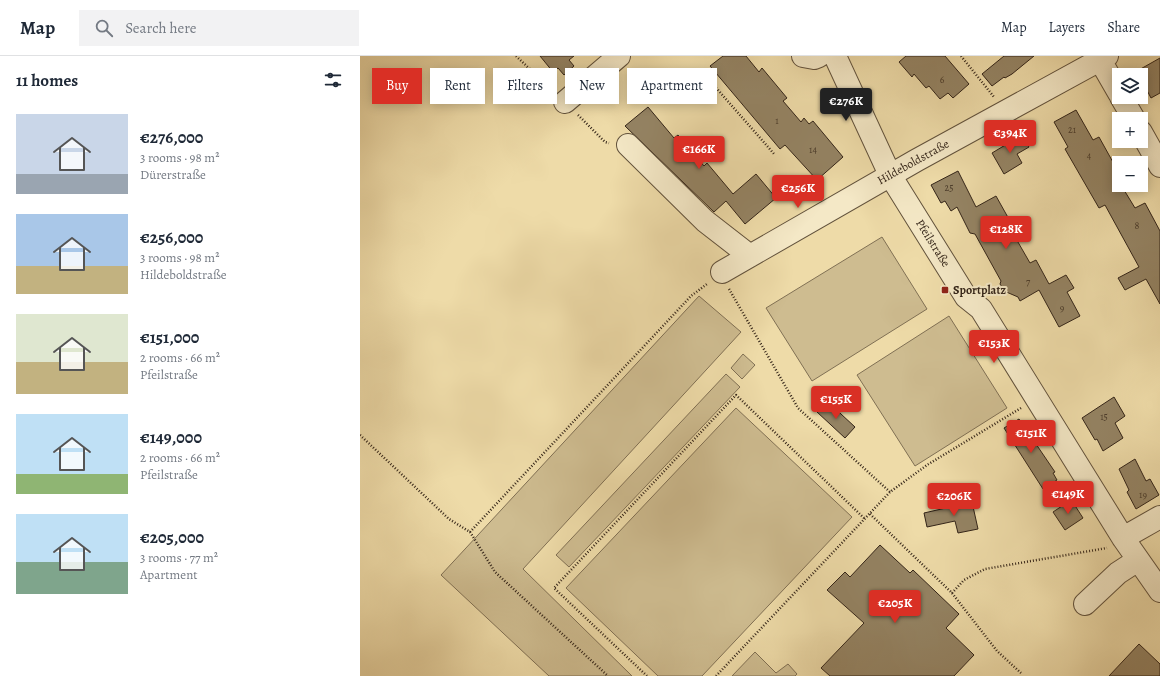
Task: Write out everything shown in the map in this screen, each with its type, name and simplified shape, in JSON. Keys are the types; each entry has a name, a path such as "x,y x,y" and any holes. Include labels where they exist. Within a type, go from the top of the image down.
{"street":[{"path":"605,68 619,56"},
{"path":"803,56 814,58 819,56"},
{"name":"Pfeilstraße","path":"835,56 890,175 966,297 980,309 1123,538 1160,591"},
{"path":"1095,59 1112,83"},
{"name":"Hildeboldstraße","path":"722,272 1095,59"},
{"path":"628,145 705,221 750,256"},
{"path":"1148,145 1160,166"},
{"path":"1123,538 1160,517"},
{"path":"1085,604 1118,573 1138,560"}],"path":[{"path":"516,56 565,102"},
{"path":"961,56 1006,111"},
{"path":"717,89 775,155"},
{"path":"567,104 605,142 628,145"},
{"path":"470,532 691,296 722,272 733,299 798,408 890,492"},
{"path":"647,676 554,588 736,395 864,519"},
{"path":"716,676 890,492 927,465 1035,398"},
{"path":"360,435 449,519 470,532 495,572 608,676"},
{"path":"870,514 952,593 997,651 1021,673"},
{"path":"952,593 964,580 985,569 1108,548 1123,538"}],"shaded area":[{"path":"882,237 927,309 812,381 766,308"},
{"path":"699,296 741,332 523,569 632,676 549,676 441,575"},
{"path":"949,316 1007,408 915,466 857,375"},
{"path":"743,354 755,365 742,379 731,368"},
{"path":"726,374 740,387 569,567 556,555"},
{"path":"736,408 852,517 702,676 658,676 566,588"},
{"path":"755,652 776,673 788,664 797,674 795,676 732,676"}],"building":[{"path":"540,56 574,56 569,60 574,66 572,68 565,68 564,75 558,68 550,68"},
{"path":"723,56 746,56 759,72 762,68 787,98 783,101 801,122 804,118 809,124 813,121 843,157 817,180 785,145 780,149 717,74 717,68 712,68 710,66"},
{"path":"906,56 945,56 969,84 953,98 948,93 940,99 929,86 926,88 914,74 912,77 899,62"},
{"path":"1004,56 1034,56 1012,74 1005,78 1004,77 992,86 982,74"},
{"path":"1160,58 1160,93 1151,98 1148,92 1148,68 1142,68"},
{"path":"648,107 674,138 678,135 704,166 707,163 733,194 756,174 776,198 745,224 726,201 714,212 625,126"},
{"path":"1076,110 1093,140 1099,137 1112,160 1112,192 1125,192 1135,208 1145,203 1160,231 1160,304 1146,279 1125,290 1118,278 1139,267 1105,205 1099,208 1065,149 1068,147 1054,122"},
{"path":"1022,135 1029,147 1017,154 1022,163 1004,174 992,153"},
{"path":"958,171 976,207 996,196 1010,221 1007,223 1030,263 1036,260 1049,284 1066,275 1074,288 1067,292 1080,316 1059,327 1039,290 1020,301 1018,297 1004,291 1000,284 1001,281 975,234 970,233 957,207 951,211 945,201 941,203 931,185"},
{"path":"1114,397 1125,416 1115,423 1123,438 1103,451 1097,439 1095,440 1082,418"},
{"path":"827,401 855,427 845,438 817,412"},
{"path":"1019,419 1055,472 1053,473 1057,480 1043,489 1004,428"},
{"path":"1135,459 1146,481 1150,479 1159,495 1136,509 1127,492 1129,490 1119,469"},
{"path":"1074,498 1074,504 1083,518 1065,530 1053,512"},
{"path":"972,502 978,529 958,533 955,521 927,527 924,513"},
{"path":"880,545 910,573 913,570 959,614 946,628 974,655 954,676 830,676 821,668 864,623 827,590 845,572 850,577"},
{"path":"1139,644 1160,664 1160,676 1109,676"}],"place":[{"name":"Sportplatz","path":"945,290"}]}
